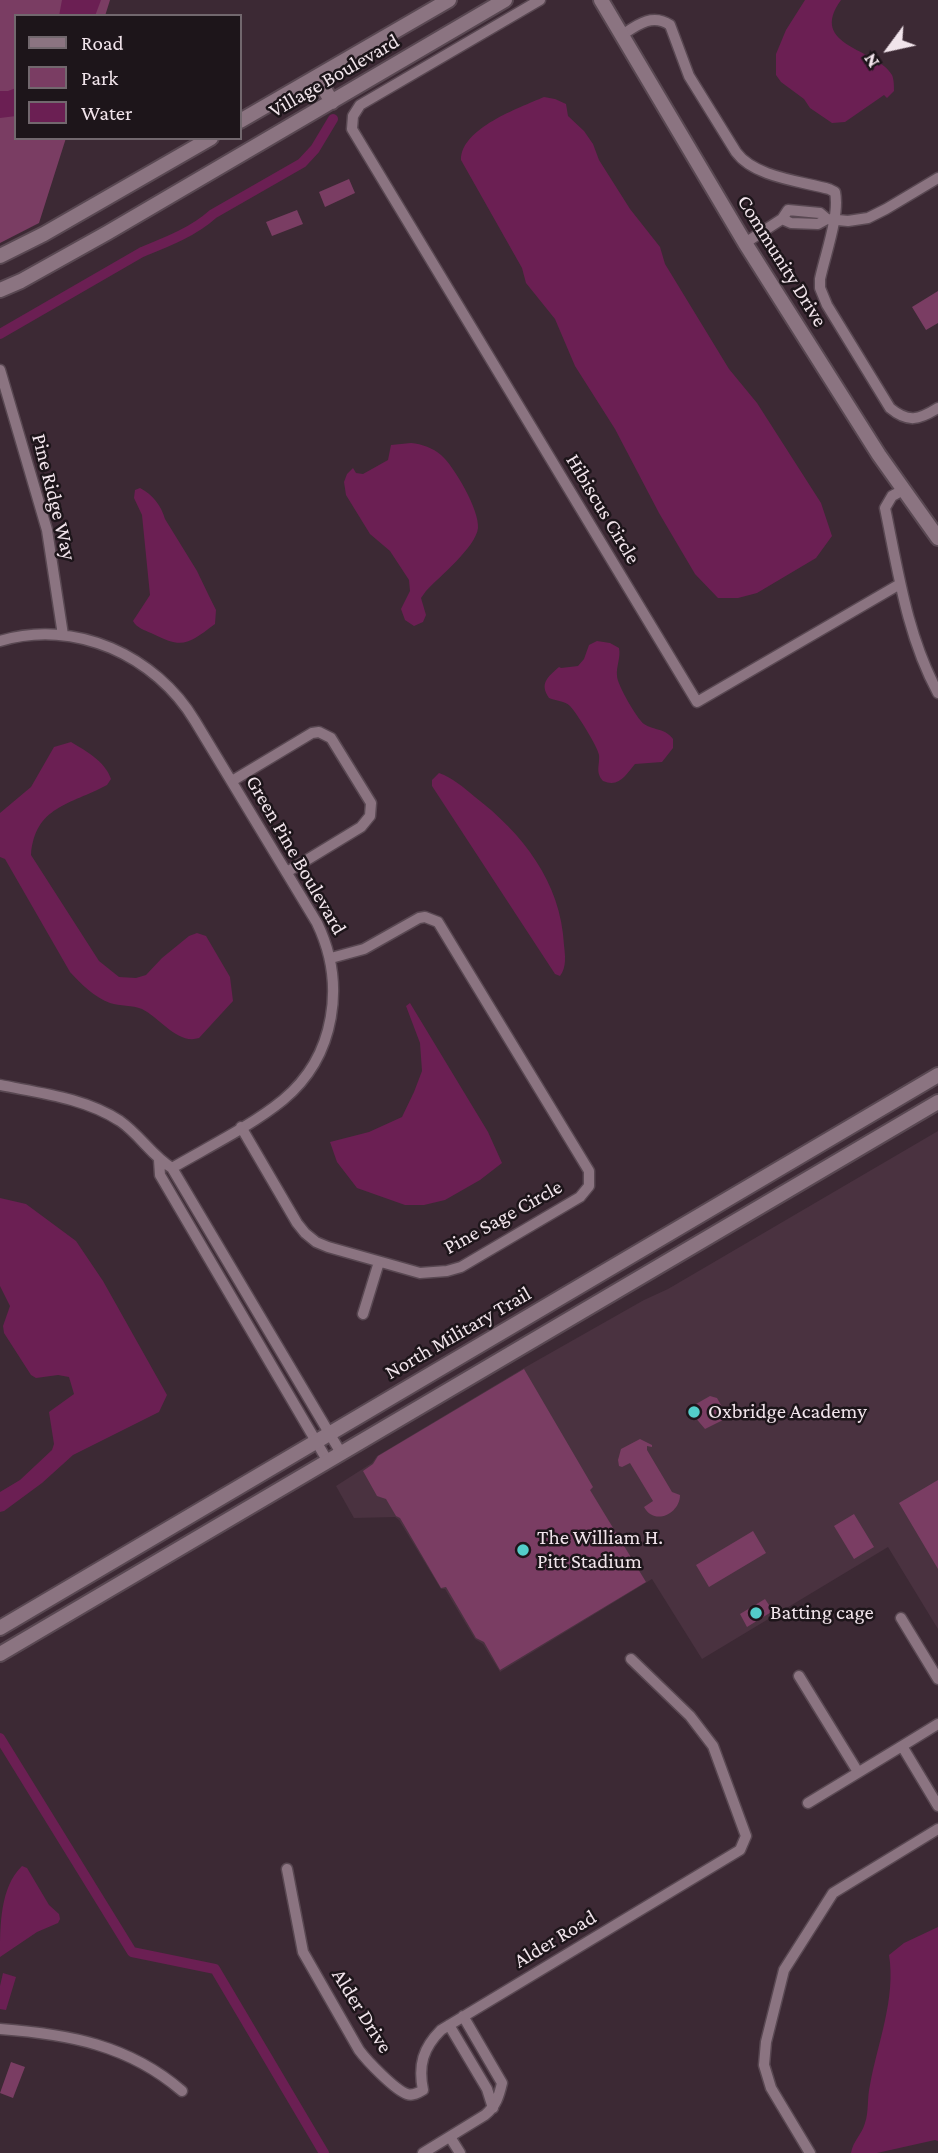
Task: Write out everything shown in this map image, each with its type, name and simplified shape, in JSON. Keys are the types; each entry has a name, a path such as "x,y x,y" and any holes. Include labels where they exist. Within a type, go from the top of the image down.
{"main road":[{"name":"Village Boulevard","path":"242,120 449,0"},
{"name":"Village Boulevard","path":"0,289 20,281 107,233 505,0"},
{"name":"Community Drive","path":"601,0 745,243 879,455 938,538"},
{"path":"317,76 332,102"},
{"path":"0,256 44,234 208,140"},
{"name":"North Military Trail","path":"0,1628 938,1075"},
{"name":"North Military Trail","path":"0,1654 938,1102"},
{"path":"755,1183 768,1203"}],"street":[{"name":"Hibiscus Circle","path":"540,0 360,105 352,122 355,134 697,702 900,584"},
{"path":"622,35 645,21 664,21 670,25 689,76 740,158 758,170 835,192 836,199 830,218 820,279 820,288 827,305 890,408 906,418 926,415 938,408"},
{"path":"745,243 782,219 791,223 818,224 830,218 848,221 868,218 938,178"},
{"name":"Pine Ridge Way","path":"0,370 47,530 63,635"},
{"path":"903,489 892,496 885,508 914,638 938,692"},
{"name":"Green Pine Boulevard","path":"0,641 30,635 63,635 106,645 132,658 167,684 186,706 287,872 317,923 331,958 334,993 330,1026 318,1057 299,1084 285,1098 172,1168"},
{"path":"232,781 312,733 326,734 335,743 371,803 370,817 361,827 287,872"},
{"name":"Pine Sage Circle","path":"241,1127 305,1233 322,1245 420,1273 461,1267 580,1196 589,1186 589,1171 438,922 425,917 419,918 364,949 331,958"},
{"path":"0,1085 71,1100 109,1115 132,1130 159,1160 172,1168 323,1437 327,1460"},
{"path":"159,1160 160,1175 323,1437 341,1453"},
{"path":"363,1314 379,1262"},
{"path":"901,1618 938,1679"},
{"name":"Alder Road","path":"461,2017 740,1850 746,1836 713,1746 690,1716 631,1658"},
{"path":"799,1676 858,1772"},
{"path":"808,1803 938,1724"},
{"path":"902,1746 938,1806"},
{"path":"810,2153 771,2088 764,2065 765,2042 784,1970 833,1893 938,1829"},
{"name":"Alder Drive","path":"287,1869 303,1952 359,2050 370,2064 405,2094 416,2094 424,2090 421,2067 426,2047 441,2029 461,2017"},
{"path":"423,2153 493,2108 500,2092 502,2083 461,2017"},
{"path":"449,2025 487,2089 493,2108"},
{"path":"0,2029 44,2032 87,2041 136,2061 182,2091"},
{"path":"450,2137 460,2153"}],"shaded area":[{"name":"Oxbridge Academy","path":"938,1131 938,1629 888,1547 702,1659 652,1579 500,1672 483,1644 475,1639 445,1589 441,1589 399,1520 395,1517 354,1518 336,1486 372,1463 377,1456 524,1368 668,1289"}],"green space":[{"path":"0,0 110,0 106,14 14,14 14,140 65,140 39,223 0,243"},
{"path":"349,179 355,193 325,207 319,192"},
{"path":"297,210 303,224 272,236 266,222"},
{"path":"938,291 938,323 926,330 912,307"},
{"name":"The William H. Pitt Stadium","path":"524,1369 593,1487 590,1490 646,1582 500,1670 484,1642 476,1638 446,1587 441,1588 400,1518 386,1499 377,1496 363,1471 373,1464 378,1456"},
{"path":"710,1396 717,1398 726,1414 723,1420 705,1429 694,1416 693,1408"},
{"path":"640,1439 652,1445 647,1446 647,1450 672,1492 680,1495 676,1508 660,1517 648,1513 644,1507 653,1501 630,1463 619,1466 621,1449"},
{"path":"938,1480 938,1569 899,1503"},
{"path":"854,1514 874,1547 854,1559 834,1526"},
{"path":"753,1531 766,1553 709,1587 696,1565"},
{"name":"Batting cage","path":"765,1599 773,1611 747,1627 740,1614"},
{"path":"11,2062 25,2067 13,2098 0,2093"}],"water":[{"path":"62,0 101,0 96,14 59,14"},
{"path":"805,0 841,0 833,16 833,28 838,37 884,66 893,77 894,91 887,98 884,95 845,122 832,123 810,108 804,99 776,75 776,54 786,30"},
{"path":"14,89 14,116 0,118 0,91"},
{"path":"544,97 566,104 568,116 584,131 630,209 660,247 665,264 729,369 757,403 821,503 832,536 816,558 757,593 738,598 718,598 695,574 615,429 575,366 555,319 526,283 522,268 461,160 470,138 481,129 507,113"},
{"path":"411,443 431,448 446,461 471,500 478,520 476,536 471,544 421,598 426,615 423,622 414,626 405,620 401,609 410,591 409,580 390,551 370,534 346,495 344,482 353,468 356,473 363,474 388,460 391,445"},
{"path":"140,488 159,505 216,610 215,624 191,640 178,643 171,641 141,628 133,621 150,595 142,515 134,498 135,490"},
{"path":"597,641 619,648 618,680 641,721 667,733 673,739 673,748 662,762 635,764 622,779 614,783 601,778 598,771 598,751 573,710 566,703 549,698 545,688 548,677 559,667 578,666 589,645"},
{"path":"71,742 100,762 111,779 107,785 68,803 47,817 39,826 31,855 99,961 119,977 136,978 146,975 189,936 197,933 206,936 230,977 233,1001 199,1038 184,1038 142,1009 110,1003 83,986 70,972 5,859 0,857 0,813 31,787 54,747"},
{"path":"439,773 458,783 492,811 523,843 536,861 547,880 561,922 565,961 560,976 555,974 432,786 432,780"},
{"path":"410,1003 488,1132 502,1163 480,1180 445,1200 424,1205 405,1205 357,1188 337,1162 330,1142 369,1132 402,1117 422,1071 420,1043 406,1006"},
{"path":"0,1198 26,1204 76,1241 103,1281 167,1395 159,1412 73,1455 42,1483 0,1512 0,1492 20,1480 52,1450 54,1444 49,1412 74,1394 69,1377 58,1375 36,1378 31,1375 4,1333 3,1326 10,1306 0,1286"},
{"path":"22,1866 27,1868 60,1919 58,1923 37,1932 0,1957 5,1896"},
{"path":"938,1927 938,2141 877,2153 851,2153 864,2127 869,2090 885,2020 891,1971 889,1955 904,1943"},
{"path":"3,1973 16,1977 6,2010 0,2009"}],"waterway":[{"path":"0,334 142,252 188,231 302,163 315,149 333,119"},
{"path":"0,1738 132,1952 215,1969 324,2153"}],"place":[{"name":"Oxbridge Academy","path":"694,1412"},
{"name":"The William H. Pitt Stadium","path":"523,1550"},
{"name":"Batting cage","path":"756,1613"}]}
